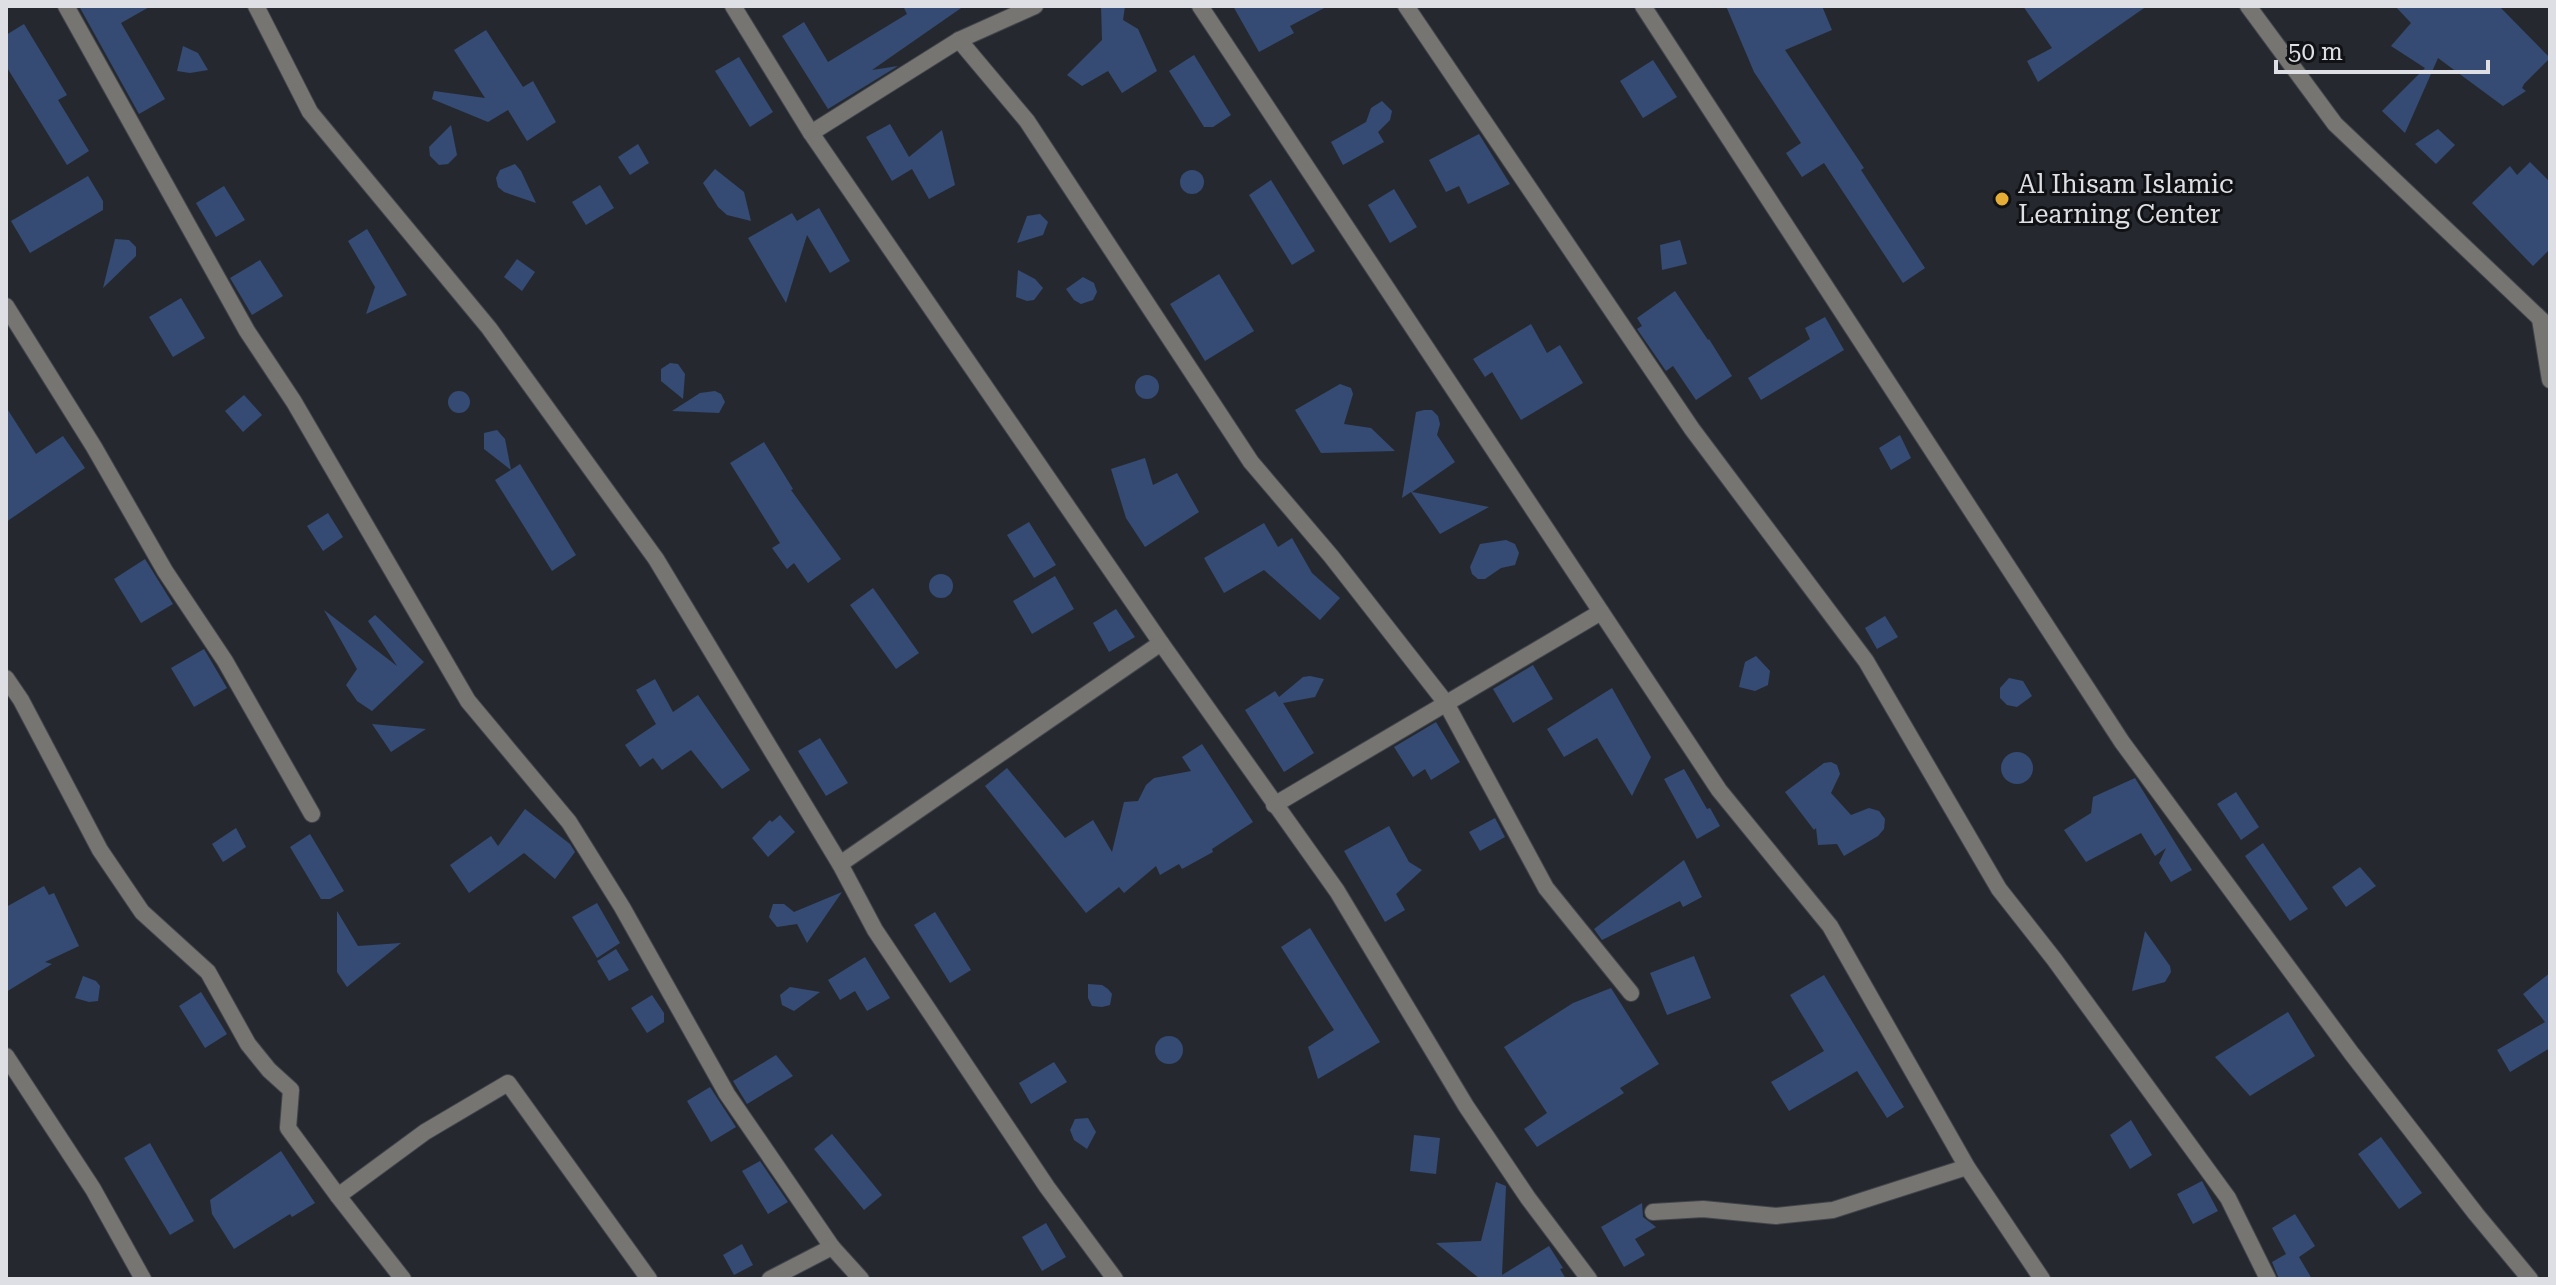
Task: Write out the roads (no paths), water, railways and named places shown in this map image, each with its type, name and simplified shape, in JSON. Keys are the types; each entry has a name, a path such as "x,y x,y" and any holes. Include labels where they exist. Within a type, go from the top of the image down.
{"street":[{"path":"66,6 247,331 294,402 468,701 569,822 622,907 727,1094 832,1247 861,1279"},
{"path":"256,6 310,112 489,328 656,559 840,864 875,930 1047,1187 1115,1279"},
{"path":"733,6 811,133 1161,643 1337,891 1466,1106 1528,1198 1589,1279"},
{"path":"811,133 959,40 1035,6"},
{"path":"1200,6 1719,790 1830,926 1967,1167 2042,1279"},
{"path":"1406,6 1692,429 1866,661 1999,889 2054,959 2228,1198 2268,1279"},
{"path":"1643,6 2122,742 2352,1054 2530,1279"},
{"path":"2248,6 2335,124 2545,323 2550,380"},
{"path":"959,40 1027,121 1251,462 1331,556 1446,703 1546,888 1631,993"},
{"path":"6,306 94,447 165,571 225,661 312,814"},
{"path":"1274,805 1601,612"},
{"path":"840,864 1161,643"},
{"path":"6,678 21,700 100,850 142,912 208,972 248,1044 269,1070 291,1090 288,1128 403,1279"},
{"path":"6,1056 93,1189 143,1279"},
{"path":"338,1196 425,1132 508,1083 649,1279"},
{"path":"1653,1212 1703,1209 1776,1216 1833,1210 1967,1167"},
{"path":"770,1279 832,1247"}],"place":[{"name":"Al Ihisam Islamic Learning Center","path":"2002,199"}]}
